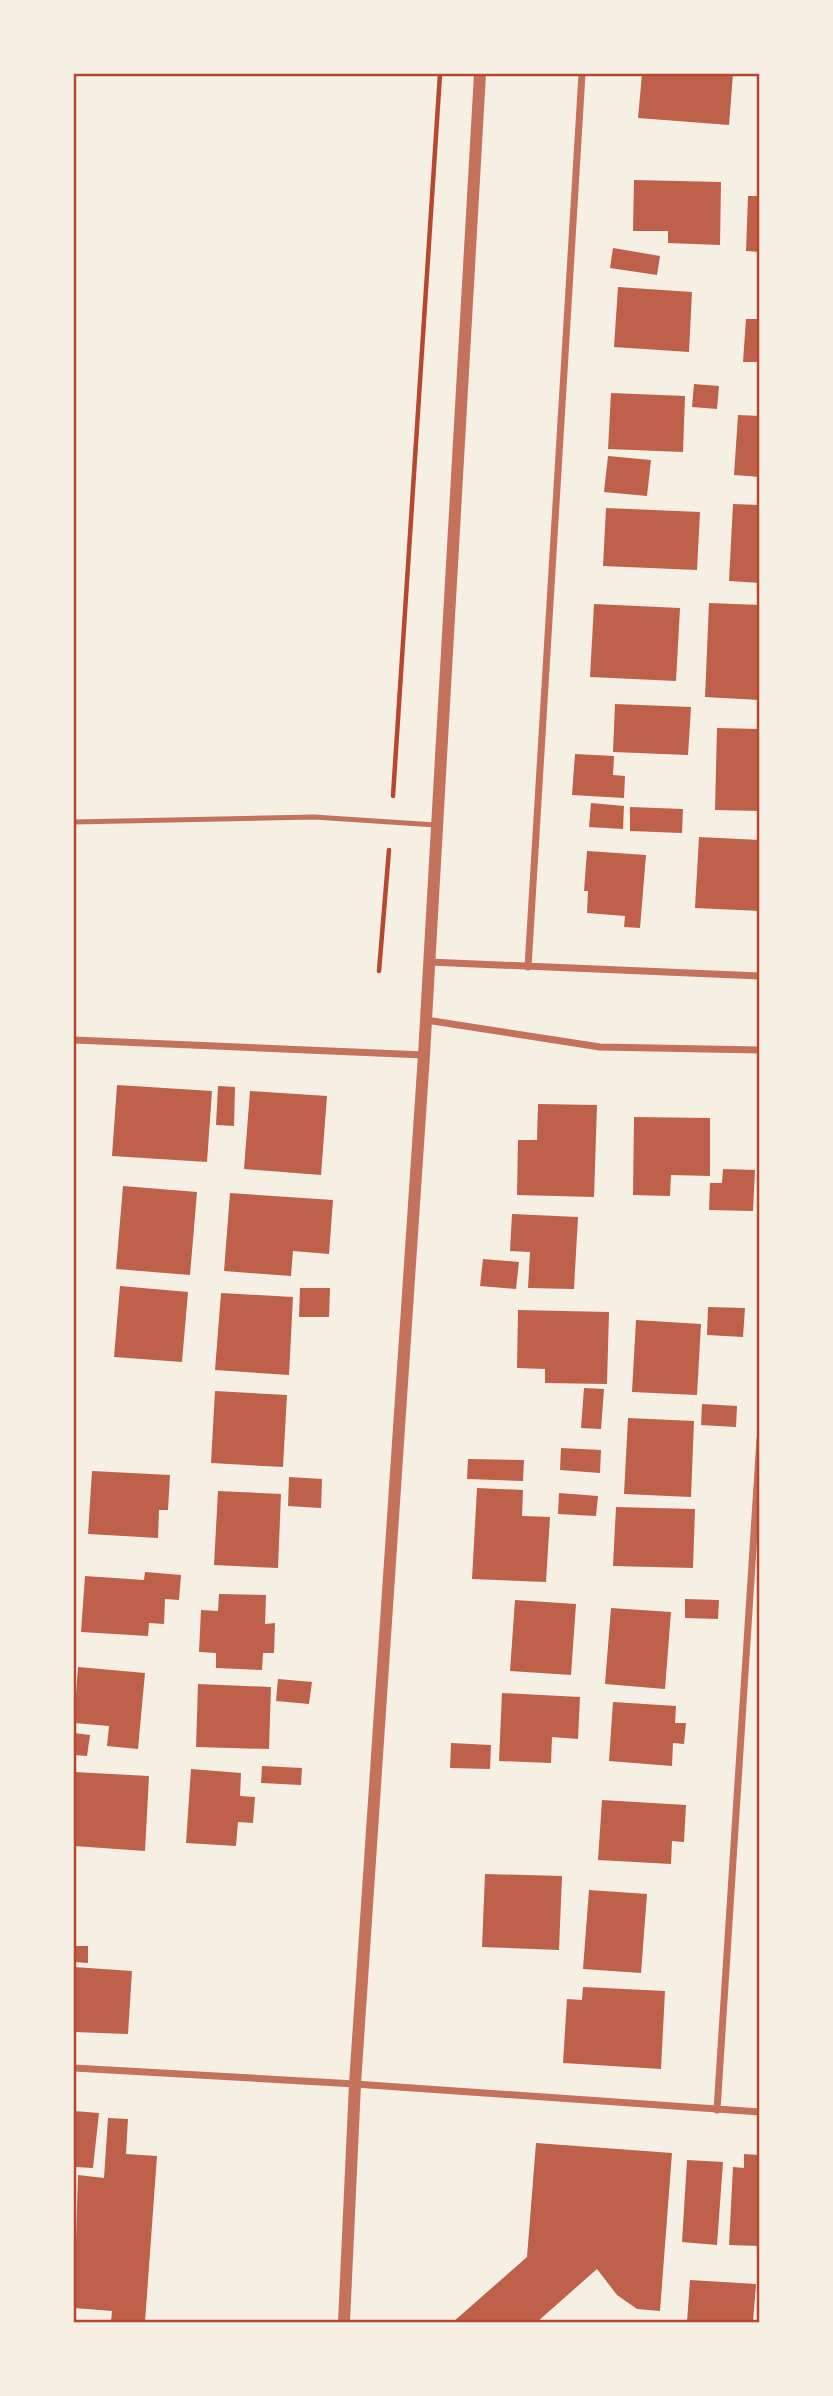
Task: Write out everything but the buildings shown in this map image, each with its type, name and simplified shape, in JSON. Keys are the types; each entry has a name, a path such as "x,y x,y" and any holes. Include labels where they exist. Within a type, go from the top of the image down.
{"street":[{"path":"344,2322 355,2084 424,1055 480,74"},
{"path":"528,967 582,74"},
{"path":"429,962 760,976"},
{"path":"426,1020 600,1047 760,1050"},
{"path":"74,1040 424,1055"},
{"path":"717,2110 760,1439"},
{"path":"74,2068 760,2112"}],"lane":[{"path":"74,822 314,817 436,825"}],"path":[{"path":"379,971 439,74"}]}
